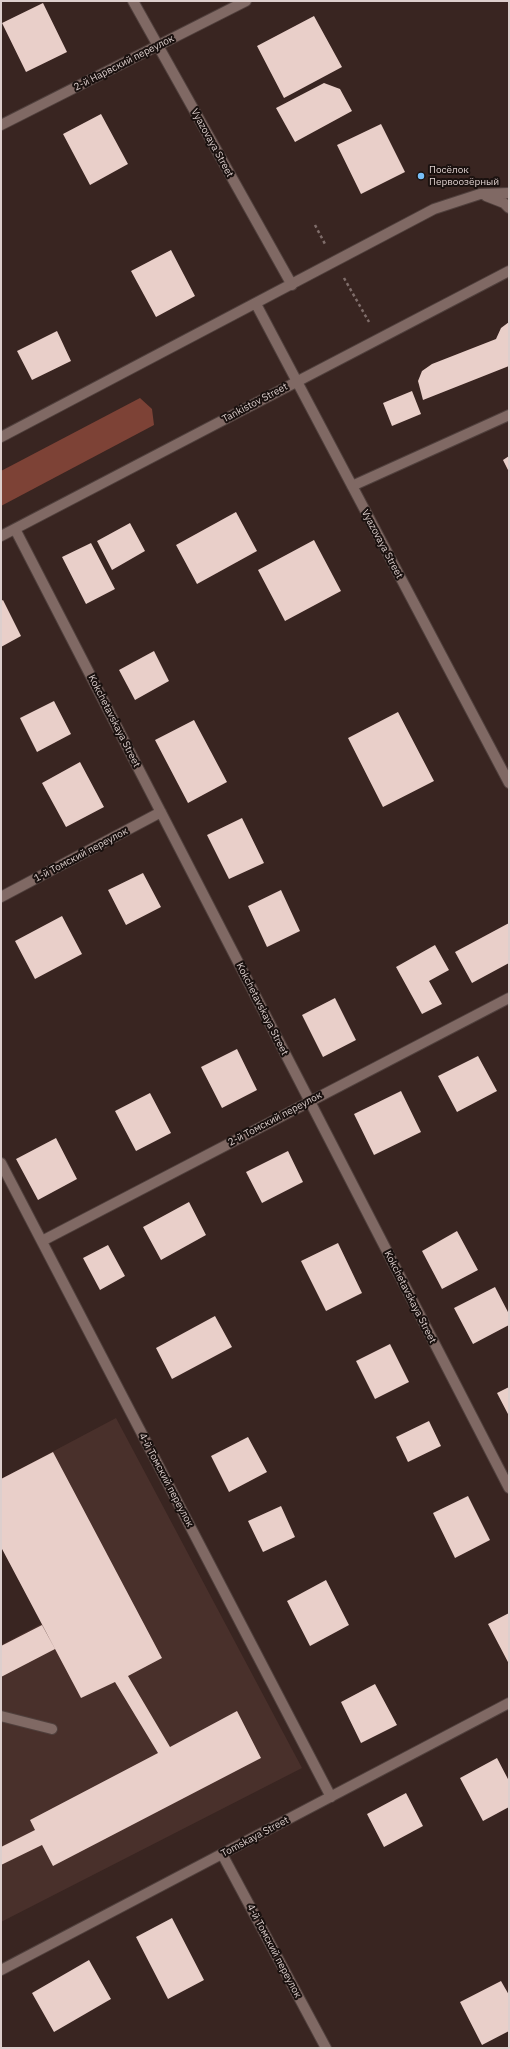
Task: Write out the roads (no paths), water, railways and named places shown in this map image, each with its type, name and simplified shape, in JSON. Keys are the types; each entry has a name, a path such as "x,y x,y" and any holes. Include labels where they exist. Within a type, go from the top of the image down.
{"street":[{"name":"Vyazovaya Street","path":"133,1 292,285"},
{"name":"2-й Нарвский переулок","path":"1,125 246,1"},
{"path":"1,437 336,262 434,209 480,194 509,193"},
{"path":"480,194 504,203 509,208"},
{"path":"495,277 509,262"},
{"name":"Tankistov Street","path":"1,536 509,271"},
{"name":"Vyazovaya Street","path":"256,304 509,781"},
{"path":"352,486 509,415"},
{"name":"Kokchetavskaya Street","path":"15,529 509,1488"},
{"name":"1-й Томский переулок","path":"1,897 161,812"},
{"name":"2-й Томский переулок","path":"42,1241 509,998"},
{"name":"4-й Томский переулок","path":"1,1163 331,1797"},
{"name":"Tomskaya Street","path":"1,1970 509,1703"},
{"path":"1,1716 52,1730"},
{"name":"4-й Томский переулок","path":"222,1854 326,2048"}],"place":[{"name":"Посёлок Первоозёрный","path":"421,176"}]}
